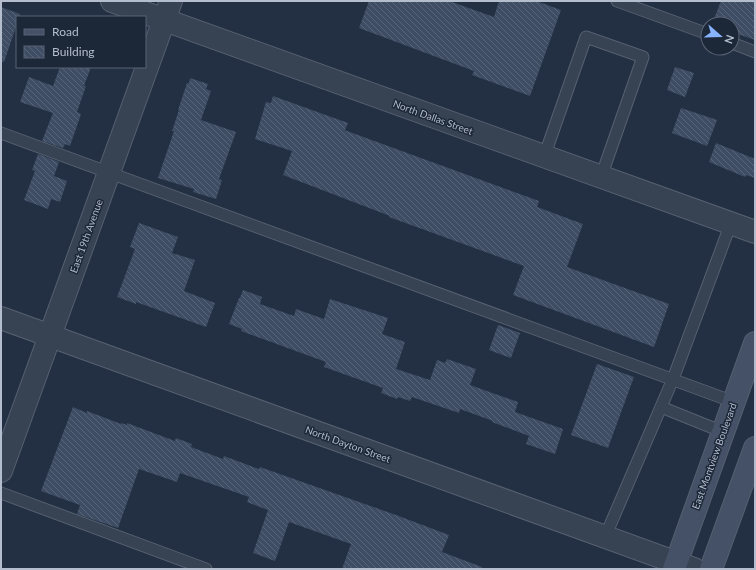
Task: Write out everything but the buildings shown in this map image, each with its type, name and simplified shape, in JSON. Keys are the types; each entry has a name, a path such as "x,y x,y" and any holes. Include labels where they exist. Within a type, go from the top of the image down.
{"main road":[{"name":"East Montview Boulevard","path":"682,567 722,432 755,343"},
{"path":"711,569 755,448"}],"street":[{"name":"North Dallas Street","path":"112,1 168,11 544,156 755,232"},
{"name":"East 19th Avenue","path":"1,471 168,11"},
{"name":"North Dayton Street","path":"1,318 605,537 682,567"}],"lane":[{"path":"617,1 700,31"},
{"path":"544,156 586,37 643,57 601,177"},
{"path":"740,46 755,52"},
{"path":"1,133 734,402"},
{"path":"605,537 673,379 732,223"},
{"path":"661,407 722,432"},
{"path":"1,493 206,569"}]}
